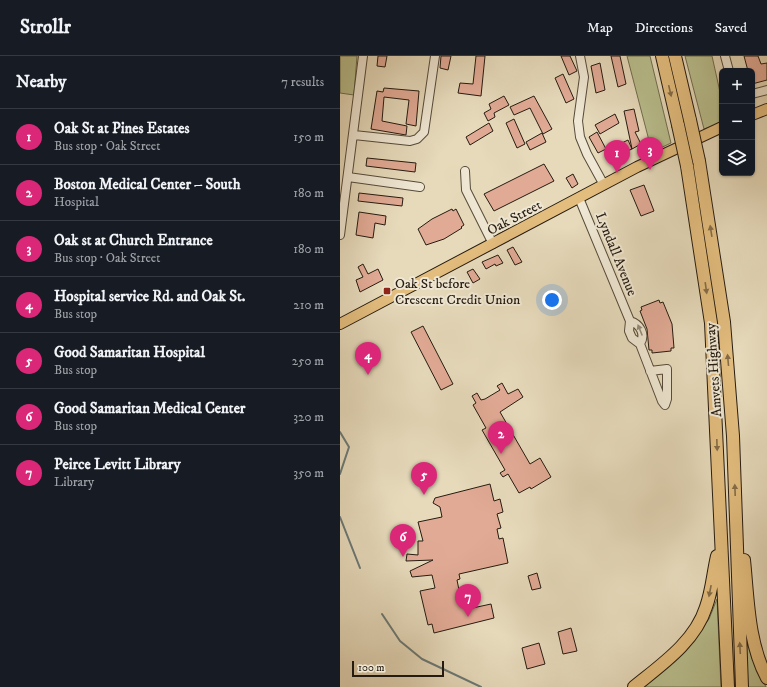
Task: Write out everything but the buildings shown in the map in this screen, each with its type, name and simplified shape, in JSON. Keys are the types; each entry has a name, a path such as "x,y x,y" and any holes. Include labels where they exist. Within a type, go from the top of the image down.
{"highway":[{"name":"Amvets Highway","path":"662,56 687,166 711,323 728,687"},
{"name":"Amvets Highway","path":"675,56 699,161 724,322 733,436 742,687"},
{"path":"736,515 744,561 754,637 761,667 767,678"},
{"path":"634,687 681,646 697,627 706,608 720,539"}],"main road":[{"path":"755,114 767,109"},
{"path":"755,120 767,116"},
{"name":"Oak Street","path":"341,322 646,163 719,130"},
{"name":"Oak Street","path":"703,138 719,134"}],"street":[{"path":"340,235 363,56"},
{"path":"354,135 410,141 420,138 424,132 435,56"},
{"path":"580,56 584,77 578,121 580,137 587,154 604,185"},
{"path":"725,56 728,68"},
{"path":"755,93 767,90"},
{"path":"465,171 466,190 493,244"},
{"path":"348,177 420,187"},
{"name":"Lyndall Avenue","path":"579,198 630,321 629,331 632,338 640,344 650,370"}],"green space":[{"path":"340,56 357,56 354,95 340,93"},
{"path":"627,56 650,56 671,143 652,152"},
{"path":"685,56 712,56 719,88 719,124 704,129"},
{"path":"717,599 721,687 640,687 686,648 709,619"},
{"path":"745,622 754,663 766,687 748,687"}],"waterway":[{"path":"340,432 349,447 340,474"},
{"path":"340,517 360,568"},
{"path":"382,614 400,641 422,659 481,687"}],"place":[{"name":"Oak st at Church Entrance","path":"650,170"},
{"name":"Oak St at Pines Estates","path":"617,173"},
{"name":"Oak St before Crescent Credit Union","path":"387,291"},
{"name":"Hospital service Rd. and Oak St.","path":"368,375"},
{"name":"Boston Medical Center – South","path":"501,454"},
{"name":"Good Samaritan Hospital","path":"424,495"},
{"name":"Good Samaritan Medical Center","path":"403,557"},
{"name":"Peirce Levitt Library","path":"468,617"}]}
